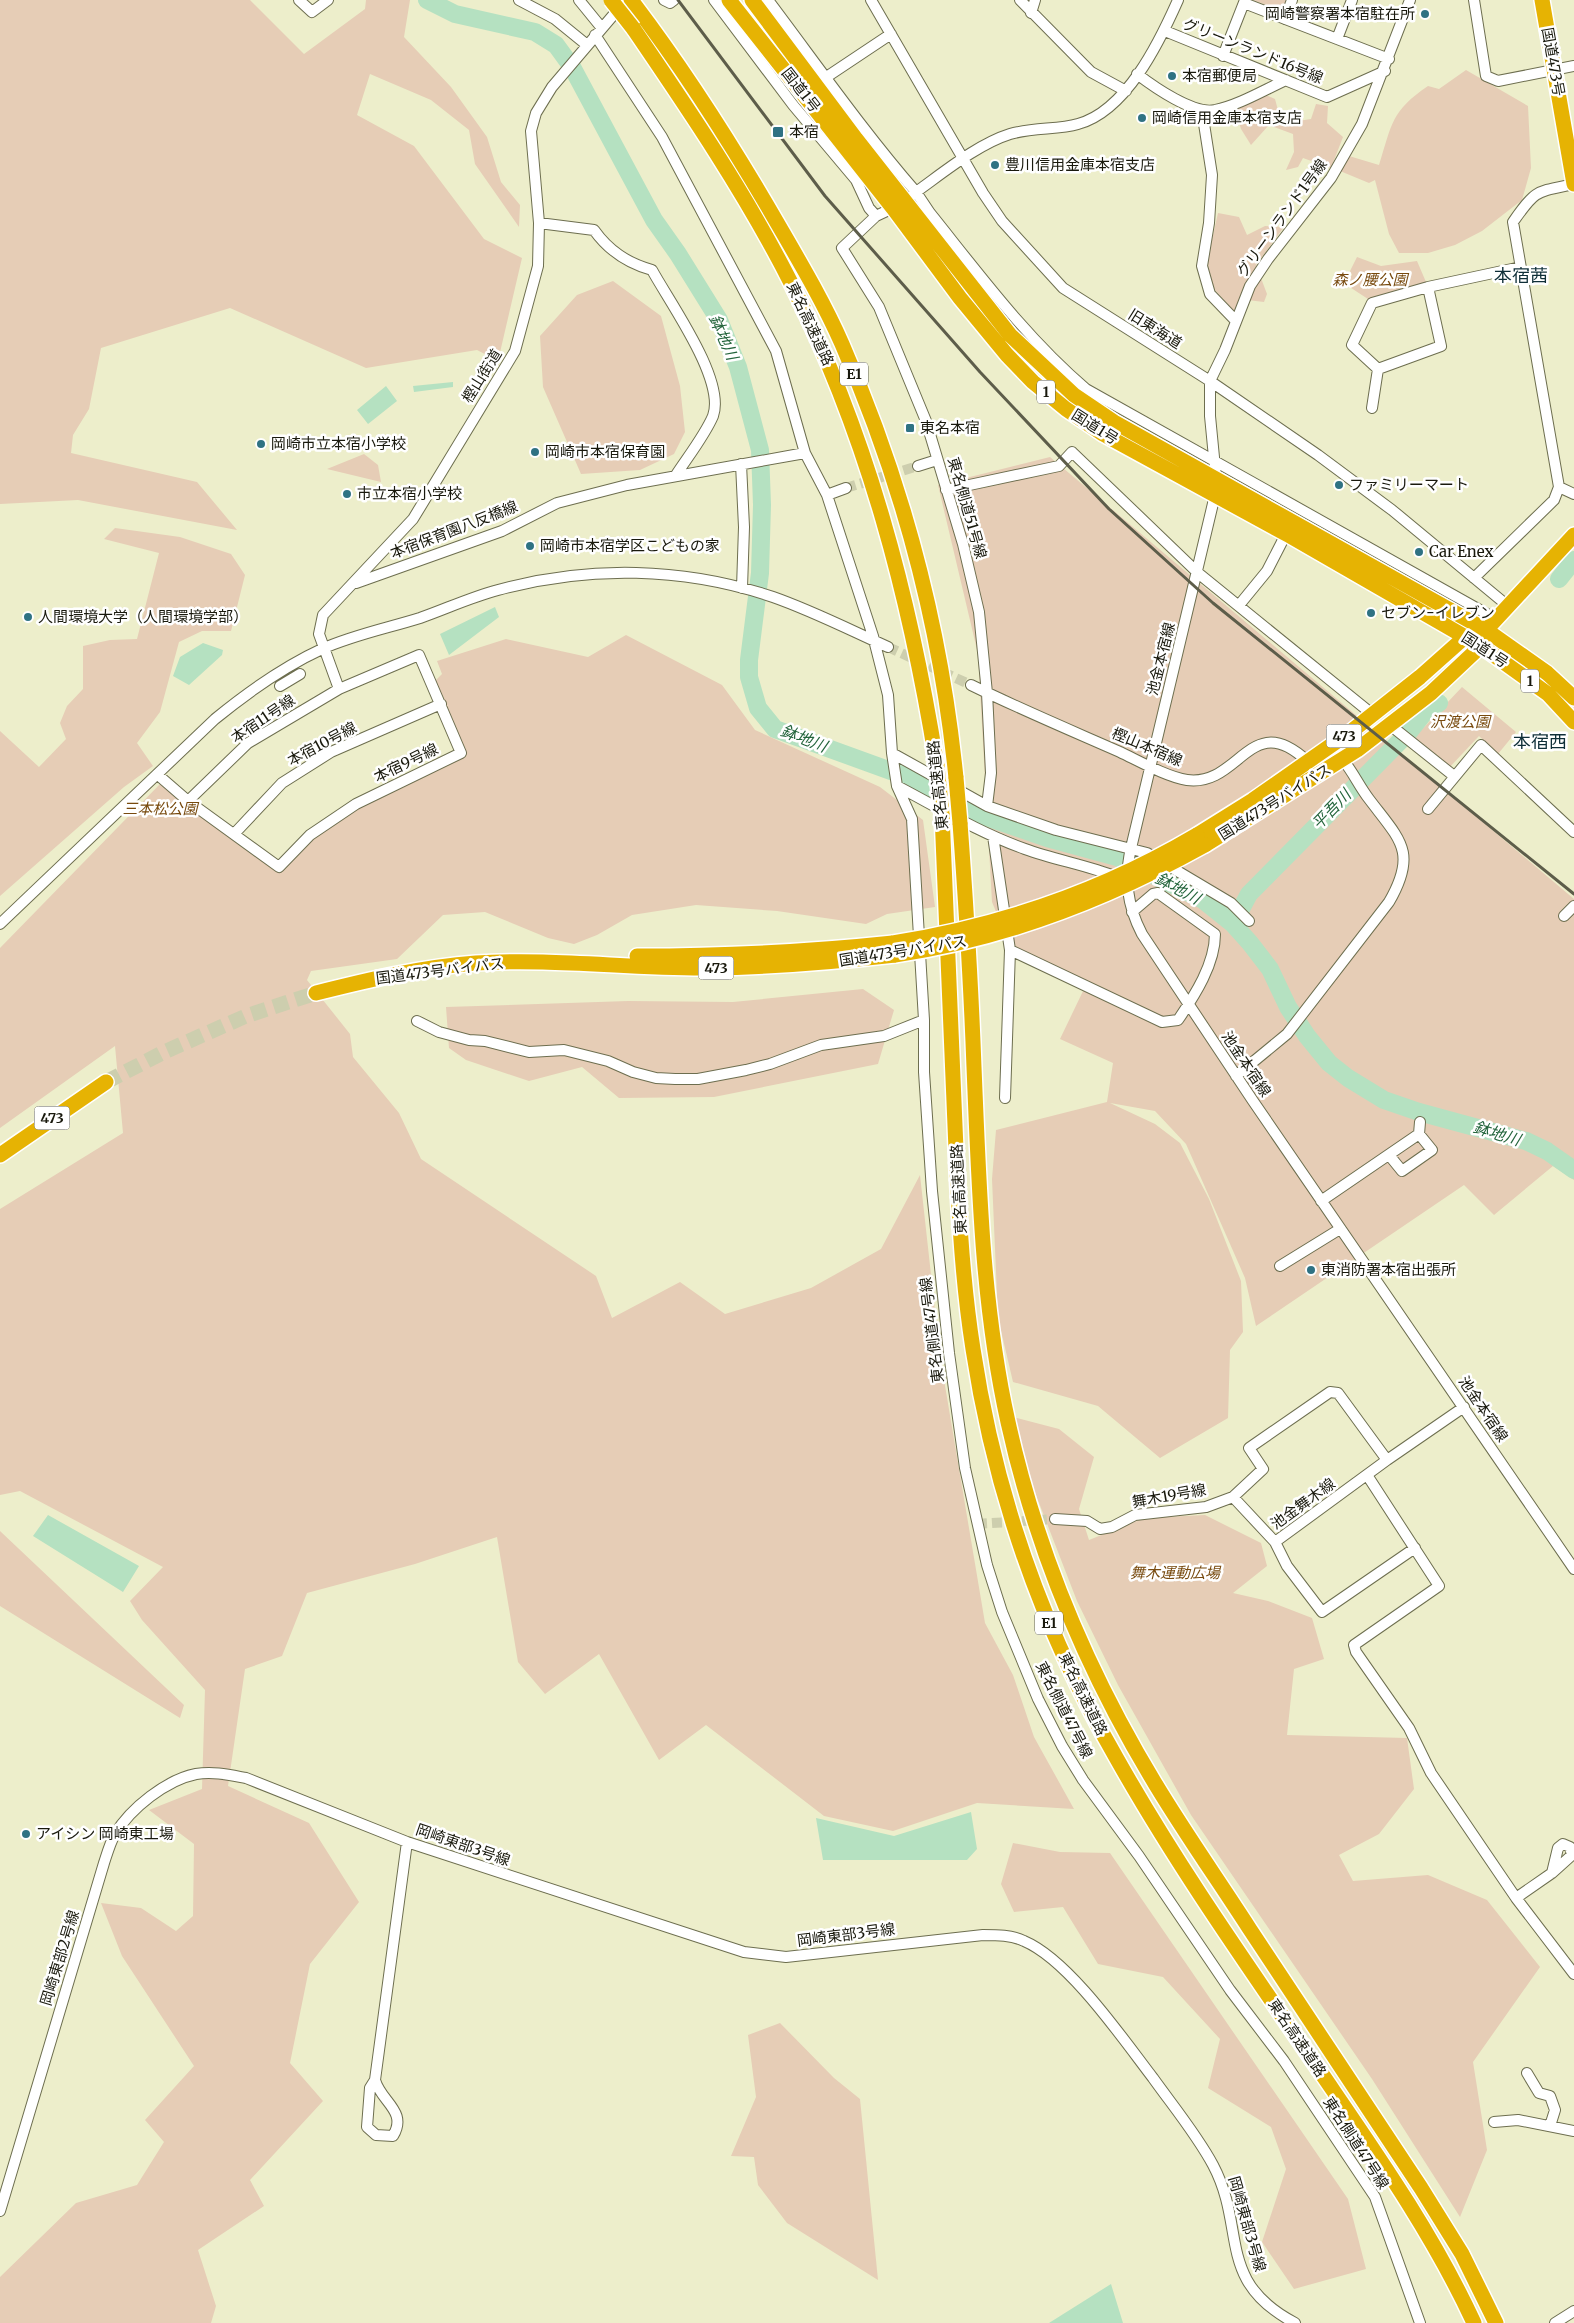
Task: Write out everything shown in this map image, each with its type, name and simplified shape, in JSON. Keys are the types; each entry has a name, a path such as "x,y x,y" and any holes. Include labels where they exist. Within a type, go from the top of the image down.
{"highway":[{"name":"東名高速道路","path":"611,0 632,28 711,146 760,226 791,282 822,349 874,484 895,559 912,625 937,766 942,814 957,1176 963,1265 972,1348 986,1418 1021,1552 1074,1679 1117,1760 1158,1828 1262,1986 1381,2161 1463,2298 1474,2323"},
{"name":"東名高速道路","path":"631,0 738,154 810,280 841,342 882,450 918,563 945,684 956,778 969,957 977,1153 990,1314 998,1372 1022,1477 1055,1577 1078,1636 1107,1698 1156,1785 1421,2188 1462,2254 1496,2323"},
{"name":"国道1号","path":"729,0 904,200 916,242 1007,355 1033,382 1066,409 1103,434 1286,534 1481,646 1548,694 1574,722"},
{"name":"国道1号","path":"752,0 904,200 1021,347 1074,395 1114,422 1425,596 1490,625 1574,698"},
{"name":"国道473号","path":"1542,0 1574,184"},
{"name":"473","path":"1490,625 1574,535"},
{"name":"国道473号バイパス","path":"316,993 392,975 473,963 536,961 710,968 836,962 894,949 937,949 986,937 1084,905 1160,870 1372,714 1465,636 1490,625"},
{"name":"国道473号バイパス","path":"1201,840 1347,765 1393,727 1481,646 1490,625"},
{"name":"473","path":"0,1155 106,1082"}],"street":[{"path":"299,0 312,12 328,0"},
{"path":"519,0 555,19 584,48"},
{"name":"東名側道47号線","path":"579,0 662,137 776,351 805,453 827,495 874,641 888,695 892,753 897,786 912,819 924,1020 924,1072 932,1191 950,1363 965,1468 987,1566 1002,1612 1038,1699 1062,1746 1079,1773 1139,1856 1230,1990 1284,2061 1374,2198 1420,2323"},
{"path":"598,31 627,0"},
{"path":"664,0 670,3 674,0"},
{"path":"714,0 793,105 856,180 869,208 876,216 904,200 964,158 1008,134 1037,128 1077,125 1099,117 1126,92 1164,31 1178,0"},
{"path":"768,0 825,78 847,103 869,137 880,146 904,200 930,213 1033,339 1061,369 1086,390 1420,576 1490,625"},
{"name":"旧東海道","path":"871,0 983,193 1002,221 1063,288 1210,381 1318,455 1392,510 1508,606"},
{"path":"1020,0 1092,72 1126,92"},
{"path":"1031,13 1035,0"},
{"path":"1285,19 1292,0"},
{"path":"1337,39 1352,0"},
{"path":"1384,71 1410,0"},
{"path":"1474,0 1486,76 1498,81 1574,66"},
{"path":"1223,56 1245,1 1285,19 1389,59"},
{"name":"樫山街道","path":"339,690 319,634 323,615 412,519 515,351 538,266 539,223 531,131 536,113 560,77 598,31"},
{"name":"グリーンランド16号線","path":"1164,31 1327,97 1384,71"},
{"path":"825,78 891,34"},
{"name":"グリーンランド1号線","path":"1216,478 1210,416 1210,381 1250,286 1268,259 1331,178 1362,124 1373,91 1384,71"},
{"path":"1137,74 1176,99 1202,111 1215,110 1286,80"},
{"path":"1202,111 1212,175 1209,223 1202,266 1210,294 1236,321"},
{"path":"1474,578 1554,500 1559,487 1513,222 1529,199 1538,192 1574,184"},
{"name":"東名側道51号線","path":"876,216 842,248 879,307 926,421 963,544 979,612 987,693 991,773 987,806"},
{"path":"539,223 594,230 604,244 631,264 652,270 709,369 715,395 713,416 676,476"},
{"path":"958,267 980,274"},
{"path":"1378,369 1352,345 1372,303 1428,287 1521,267"},
{"path":"1378,369 1441,346 1428,287"},
{"path":"1372,408 1378,369"},
{"path":"1086,390 1092,408"},
{"path":"946,490 1059,466 1072,452 1198,572 1240,604 1372,714"},
{"name":"本宿保育園八反橋線","path":"352,584 502,531 557,502 676,476 805,453"},
{"path":"918,466 937,460"},
{"path":"741,464 744,588"},
{"name":"池金本宿線","path":"1216,478 1215,495 1198,572 1126,868 1132,912 1142,934 1236,1076 1574,1570"},
{"path":"1559,487 1574,494"},
{"path":"827,495 846,488"},
{"path":"1323,538 1340,532"},
{"path":"1240,604 1267,571 1286,534"},
{"path":"0,924 215,720 244,696 281,671 324,648 496,590 540,580 588,573 675,575 744,588 775,598 888,647"},
{"path":"1420,576 1425,596"},
{"name":"本宿9号線","path":"188,802 279,867 310,834 356,804 461,753 418,655 339,690"},
{"path":"280,686 300,674"},
{"name":"樫山本宿線","path":"971,685 1151,766 1187,780 1202,779 1220,773 1258,744 1272,742 1286,744 1307,761"},
{"name":"本宿11号線","path":"188,802 248,743 339,690"},
{"name":"本宿10号線","path":"234,834 282,783 331,752 441,704"},
{"path":"1393,727 1454,776"},
{"path":"1428,808 1481,744 1574,832"},
{"path":"892,753 987,806 1056,830 1147,853 1231,903 1249,921"},
{"path":"1236,1076 1287,1034 1389,902 1400,884 1405,861 1400,839 1363,792 1347,765"},
{"path":"158,775 188,802"},
{"path":"897,786 993,836 1027,850 1095,868 1127,881"},
{"path":"993,836 1010,950 1005,1098"},
{"path":"1010,950 1162,1022 1178,1020 1215,952 1215,934 1158,893 1154,894 1132,912"},
{"path":"1564,916 1574,906"},
{"path":"416,1021 439,1032 469,1040 485,1041 529,1052 564,1050 608,1062 640,1074 675,1080 698,1079 746,1070 770,1064 821,1045 884,1036 924,1020"},
{"path":"1389,1155 1402,1171 1432,1150 1419,1134 1420,1122"},
{"path":"1321,1202 1419,1134"},
{"path":"1280,1266 1340,1229"},
{"path":"1275,1542 1233,1497 1263,1469 1249,1448 1330,1392 1338,1393 1387,1460 1464,1407"},
{"name":"池金舞木線","path":"1387,1460 1275,1542 1287,1566 1322,1612 1415,1548"},
{"path":"1367,1475 1439,1586 1354,1645 1356,1652 1409,1728 1431,1773 1516,1898 1574,1974"},
{"name":"舞木19号線","path":"1055,1519 1087,1522 1100,1529 1112,1528 1135,1515 1206,1506 1233,1497"},
{"name":"岡崎東部3号線","path":"218,1773 246,1778 407,1842 744,1952 786,1957 983,1935 1006,1936 1024,1941 1047,1954 1104,2015 1180,2115 1214,2165 1224,2190 1234,2246 1242,2270 1252,2290 1267,2306 1295,2323"},
{"name":"岡崎東部2号線","path":"0,2211 104,1863 115,1835 132,1815 167,1785 196,1774 218,1773"},
{"path":"375,2080 370,2088 367,2126 376,2135 393,2136 399,2126 397,2114 378,2091 375,2080 407,1842"},
{"path":"1516,1898 1552,1873"},
{"path":"1527,2073 1539,2093 1550,2096 1555,2110 1550,2126"},
{"path":"1494,2122 1518,2120 1574,2131"},
{"path":"1555,2323 1574,2311"}],"green space":[{"path":"0,0 250,0 304,54 365,9 366,0 410,0 404,37 451,87 487,137 501,182 520,205 519,227 475,164 469,130 431,100 370,74 357,115 414,146 484,239 522,258 498,361 477,350 366,368 230,308 101,348 89,409 73,435 71,453 197,482 237,530 78,500 0,504"},
{"path":"1253,0 1286,0 1282,11"},
{"path":"1466,70 1528,106 1531,168 1522,200 1482,231 1455,245 1428,253 1399,253 1389,234 1375,180 1369,183 1340,171 1349,156 1379,165 1394,120 1407,103 1428,86 1439,89"},
{"path":"1266,95 1275,99 1279,114 1291,122 1311,119 1316,104 1328,106 1327,123 1343,137 1331,168 1303,158 1298,167 1286,170 1294,152 1293,134 1269,125 1251,145 1241,129 1235,110"},
{"path":"1218,213 1239,217 1247,235 1265,226 1284,227 1256,265 1267,294 1264,302 1239,299 1235,312 1214,289 1207,262"},
{"name":"森ノ腰公園","path":"1357,257 1381,266 1417,261 1426,282 1368,299 1345,284 1352,275 1350,271"},
{"path":"613,281 661,316 680,386 685,432 674,454 640,470 581,474 543,387 540,336 577,295"},
{"path":"364,454 378,465 381,482 327,469"},
{"path":"1050,457 1574,899 1574,1180 1553,1166 1494,1215 1464,1185 1256,1326 1245,1278 1186,1144 1155,1111 1110,1103 1155,1124 1180,1143 1209,1199 1241,1281 1243,1332 1230,1350 1228,1418 1160,1458 1098,1406 1013,1382 998,1318 992,1179 996,1130 1107,1102 1113,1063 1060,1039 1084,989 1015,958 992,902 978,654 938,485"},
{"path":"115,528 180,537 231,554 245,575 231,631 202,631 179,642 160,712 137,743 153,766 124,787 0,896 0,731 39,767 66,739 60,723 67,706 83,689 83,646 110,640 137,639 159,553 104,539"},
{"name":"三本松公園","path":"626,635 722,685 755,730 880,787 923,820 935,907 887,914 866,924 777,911 696,905 632,915 597,935 574,944 548,938 485,912 443,915 397,959 311,971 307,980 350,1034 353,1057 399,1113 421,1159 596,1276 612,1318 680,1282 725,1314 811,1288 881,1249 920,1175 940,1356 985,1623 1013,1675 1034,1737 1074,1809 977,1803 893,1831 824,1816 706,1725 659,1760 599,1654 545,1694 518,1662 497,1537 415,1564 307,1593 282,1656 245,1669 228,1786 309,1823 359,1902 310,1964 290,2063 323,2101 250,2180 264,2206 198,2250 216,2306 211,2323 0,2323 0,2277 76,2203 137,2185 164,2142 145,2120 194,2066 122,1956 101,1903 141,1908 176,1931 193,1916 194,1844 149,1810 202,1789 205,1690 142,1620 130,1601 163,1567 20,1491 0,1495 0,1209 123,1133 115,1046 0,1128 0,948 160,784 193,811 279,870 312,838 357,808 465,756 434,682 442,674 437,661 506,639 588,657"},
{"name":"沢渡公園","path":"1462,687 1516,732 1498,754 1479,736 1448,769 1413,739"},
{"path":"863,989 894,1010 878,1064 714,1097 619,1098 582,1067 529,1081 466,1060 449,1048 446,1007 628,1001 733,1002"},
{"name":"舞木運動広場","path":"1013,1417 1059,1429 1094,1457 1079,1509 1089,1540 1144,1518 1205,1515 1261,1543 1267,1566 1233,1593 1268,1601 1312,1618 1324,1659 1294,1669 1287,1735 1407,1738 1414,1789 1379,1834 1339,1855 1353,1881 1428,1875 1487,1900 1540,1967 1473,2062 1487,2150 1460,2217 1372,2079 1191,1815 1118,1685 1077,1601 1034,1490"},
{"path":"0,1531 184,1705 180,1718 0,1606"},
{"path":"1013,1843 1060,1852 1110,1853 1348,2199 1366,2269 1294,2289 1262,2242 1286,2169 1271,2127 1208,2088 1220,2039 1163,1977 1098,1964 1063,1907 1014,1912 1001,1884"},
{"path":"780,2023 834,2078 860,2099 878,2280 787,2223 758,2185 754,2157 731,2156 756,2097 748,2035"}],"shaded area":[{"path":"453,382 453,387 414,392 413,386"},
{"path":"386,386 397,401 368,424 357,410"},
{"path":"495,607 499,617 449,655 440,634"},
{"path":"203,643 223,650 222,655 189,685 173,676 180,657"},
{"path":"48,1515 139,1566 123,1592 33,1536"},
{"path":"971,1812 977,1849 967,1860 823,1860 816,1818 894,1836"},
{"path":"1111,2284 1123,2323 1049,2323"}],"waterway":[{"name":"鉢地川","path":"427,0 455,14 535,32 556,45 572,67 654,220 678,254 719,320 738,367 760,450 762,505 760,573 749,660 749,677 758,708 775,729 913,779 948,802 989,818 1047,838 1117,857 1203,900 1233,924 1250,943 1270,969 1288,1007 1307,1036 1329,1063 1348,1078 1384,1100 1419,1112 1526,1141 1547,1151 1574,1170"},
{"name":"平吾川","path":"1559,579 1574,560"},
{"name":"平吾川","path":"1233,924 1249,894 1409,732 1425,712 1439,703"}],"tunnel":[{"path":"846,488 918,466"},
{"path":"888,647 971,685"},
{"path":"106,1082 164,1052 246,1016 316,993"},
{"path":"977,1524 1055,1519"}],"railway":[{"path":"678,0 825,196 980,372 1109,509 1213,603 1574,894"}],"place":[{"name":"岡崎警察署本宿駐在所","path":"1425,14"},
{"name":"本宿郵便局","path":"1172,76"},
{"name":"岡崎信用金庫本宿支店","path":"1142,118"},
{"name":"本宿","path":"778,132"},
{"name":"豊川信用金庫本宿支店","path":"995,165"},
{"name":"東名本宿","path":"910,428"},
{"name":"岡崎市立本宿小学校","path":"261,444"},
{"name":"岡崎市本宿保育園","path":"535,452"},
{"name":"ファミリーマート","path":"1339,485"},
{"name":"市立本宿小学校","path":"347,494"},
{"name":"岡崎市本宿学区こどもの家","path":"530,546"},
{"name":"Car Enex","path":"1419,552"},
{"name":"セブン-イレブン","path":"1371,613"},
{"name":"人間環境大学（人間環境学部）","path":"28,617"},
{"name":"東消防署本宿出張所","path":"1311,1270"},
{"name":"アイシン 岡崎東工場","path":"26,1834"}],"district":[{"name":"本宿茜","path":"1521,276"},
{"name":"本宿西","path":"1540,742"}]}
